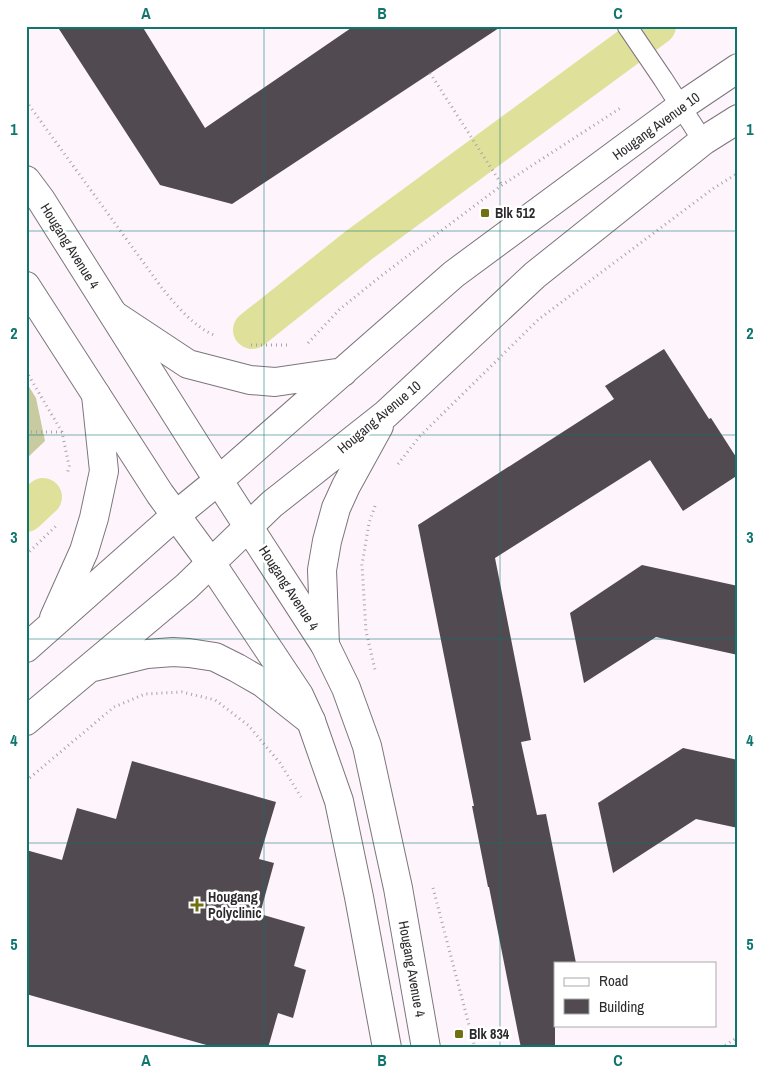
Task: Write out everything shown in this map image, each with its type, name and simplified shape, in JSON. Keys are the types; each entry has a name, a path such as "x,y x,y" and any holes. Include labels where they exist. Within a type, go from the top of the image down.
{"main road":[{"name":"Hougang Avenue 10","path":"26,648 454,274 680,107 738,68"},
{"name":"Hougang Avenue 10","path":"26,721 186,587 272,504 386,414 535,275 703,142 738,119"},
{"name":"Hougang Avenue 4","path":"26,180 41,200 325,645 346,688 367,746 398,888 426,1048"},
{"path":"26,286 160,494 211,563 299,695 311,721 339,800 387,1048"},
{"path":"114,315 188,364 250,380 275,382 343,372"},
{"path":"51,626 84,551 94,518 104,471 96,395"},
{"path":"325,645 322,570 329,533 336,508 346,486 386,414"},
{"path":"88,668 147,654 173,652 215,657 263,684 311,721"}],"lane":[{"path":"627,26 703,142"}],"path":[{"path":"430,74 502,185"},
{"path":"307,344 340,309 380,276 502,185 663,79"},
{"path":"26,101 162,288 182,312 209,333 216,336"},
{"path":"397,465 420,436 539,320 714,188 738,173"},
{"path":"248,344 267,346 291,344"},
{"path":"26,372 62,432 69,466 66,484"},
{"path":"26,432 62,432"},
{"path":"375,506 368,523 362,565 366,631 377,677"},
{"path":"26,555 60,521"},
{"path":"26,781 114,707 145,694 182,692 215,700 248,725 280,763 300,795 303,804"},
{"path":"433,888 475,1048"},
{"path":"721,1048 738,1037"}],"green space":[{"path":"26,382 36,398 45,441 26,459"}],"building":[{"path":"57,26 142,26 205,128 354,26 502,26 232,204 160,185"},
{"path":"664,349 738,460 738,475 683,511 650,460 495,558 531,740 521,742 537,815 546,814 576,962 554,962 555,1048 521,1048 418,525 614,399 605,386"},
{"path":"642,565 738,586 738,655 656,637 584,683 570,613"},
{"path":"683,748 738,760 738,828 696,819 613,873 598,803"},
{"name":"Hougang Polyclinic","path":"132,761 276,802 259,859 274,863 260,914 305,927 294,966 306,970 293,1018 278,1013 268,1048 217,1048 26,994 26,850 62,860 77,808 116,819"}],"waterway":[{"path":"252,330 359,245 657,26"},
{"path":"26,513 43,497"}],"place":[{"name":"Blk 512","path":"485,213"},
{"name":"Hougang Polyclinic","path":"197,905"},
{"name":"Blk 834","path":"459,1034"}]}
